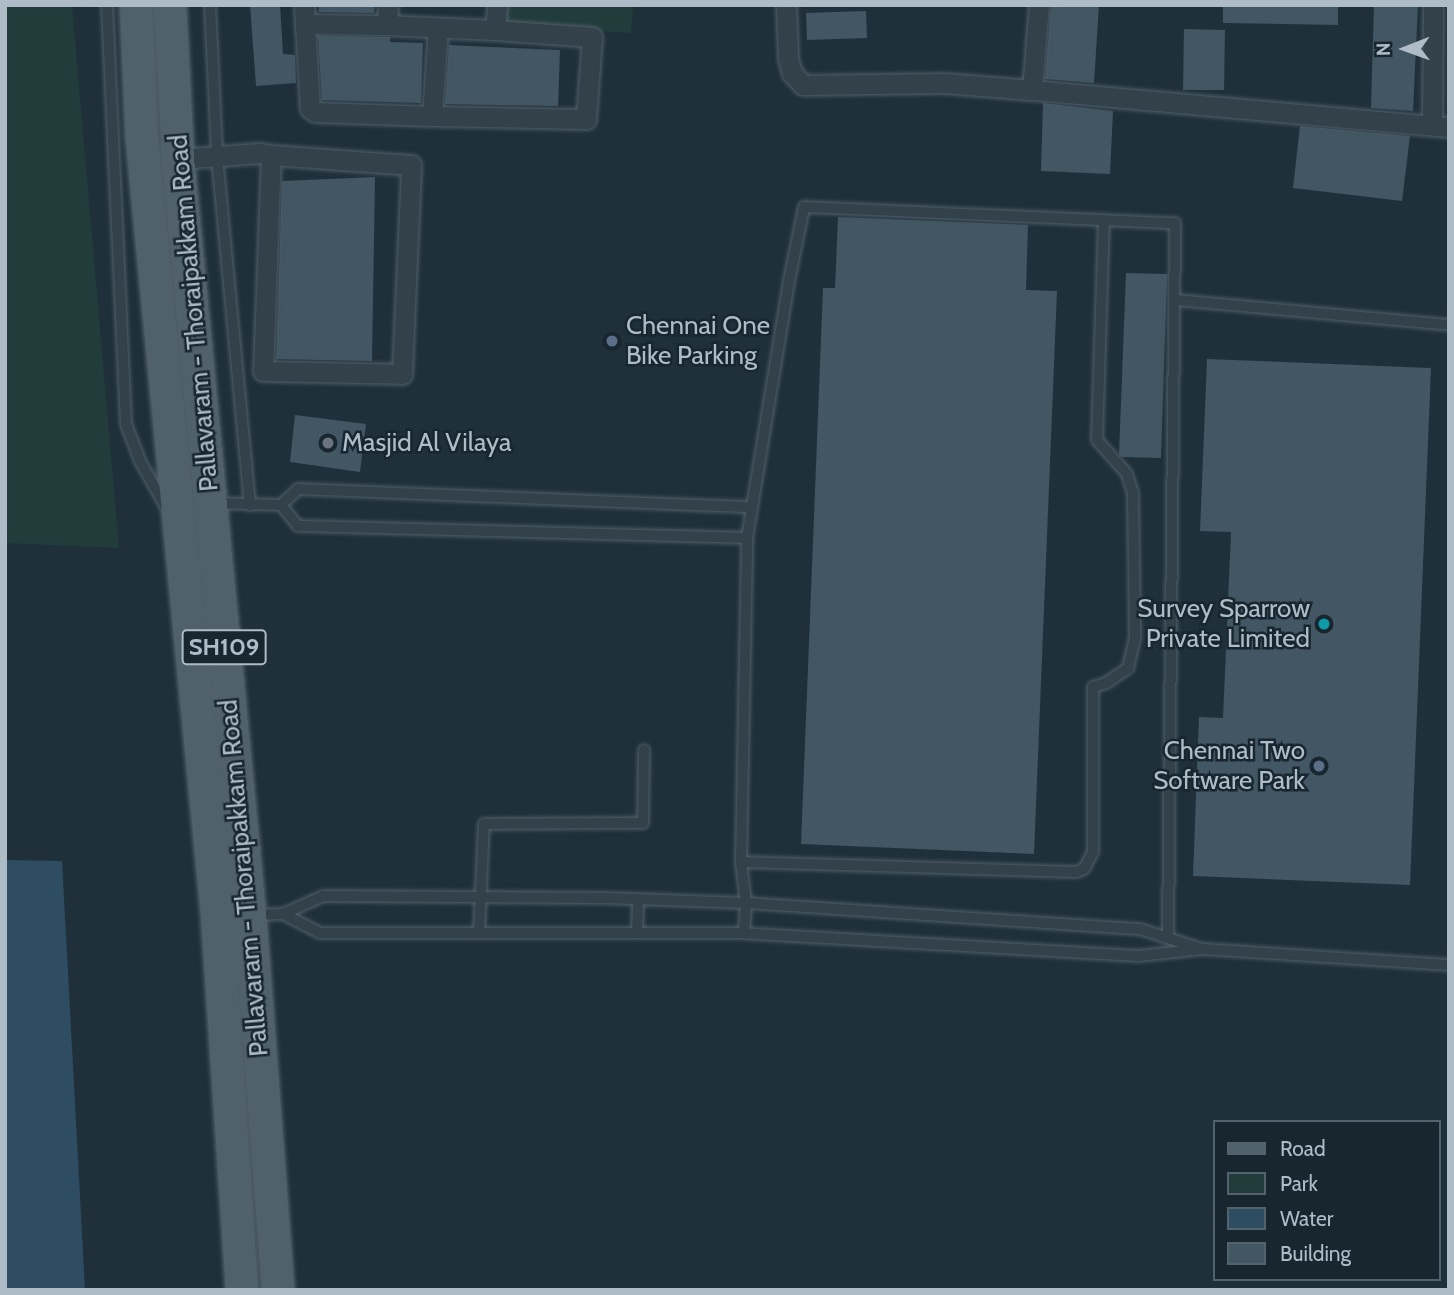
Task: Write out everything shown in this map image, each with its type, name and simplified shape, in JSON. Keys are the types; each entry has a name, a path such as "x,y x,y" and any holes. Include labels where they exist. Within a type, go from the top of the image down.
{"main road":[{"name":"Pallavaram - Thoraipakkam Road","path":"136,5 142,140 180,531 234,914 278,1290"},
{"name":"Pallavaram - Thoraipakkam Road","path":"170,5 178,159 212,503 234,914 242,1290"}],"street":[{"path":"387,25 388,5"},
{"path":"495,30 497,5"},
{"path":"786,5 788,58 792,73 803,85 944,83 1440,126 1433,5"},
{"path":"1032,90 1039,5"},
{"path":"304,14 387,25 592,37 586,119 315,112 310,108 304,14"},
{"path":"432,116 438,29"},
{"path":"178,159 260,153 411,165 402,374 263,371 271,155"}],"lane":[{"path":"107,5 126,424 140,461 180,531"},
{"path":"210,5 217,156 250,505"},
{"path":"744,933 746,903 741,862 747,538 789,281 804,207 1175,223 1168,938"},
{"path":"741,862 1076,872 1084,869 1093,852 1093,687 1107,683 1128,668 1135,637 1133,493 1128,474 1097,440 1104,220"},
{"path":"1175,300 1449,325"},
{"path":"212,503 281,505 298,489 752,507"},
{"path":"281,505 298,526 747,538"},
{"path":"479,933 484,824 643,823 644,750"},
{"path":"234,914 283,914 323,896 746,903 1140,929 1202,948"},
{"path":"637,933 638,900"},
{"path":"283,914 320,933 744,933 1138,956 1202,948 1449,965"}],"green space":[{"path":"5,5 72,5 119,548 5,543"},
{"path":"506,5 633,5 631,33 505,25"}],"water":[{"path":"5,860 62,861 85,1290 5,1290"}],"building":[{"path":"250,5 280,5 283,54 295,55 296,83 256,86"},
{"path":"319,5 375,5 374,13 319,12"},
{"path":"1051,5 1099,5 1094,83 1045,79"},
{"path":"1223,5 1338,5 1338,25 1223,23"},
{"path":"1374,5 1418,5 1413,111 1371,108"},
{"path":"866,11 867,38 807,40 806,13"},
{"path":"1184,29 1225,30 1224,90 1183,90"},
{"path":"318,36 390,37 390,42 423,43 421,103 322,100"},
{"path":"449,45 560,50 558,106 445,104"},
{"path":"1043,103 1113,111 1110,174 1041,171"},
{"path":"1300,126 1410,136 1402,201 1293,188"},
{"path":"375,177 372,361 276,359 282,181"},
{"path":"838,217 1028,225 1026,290 1057,291 1034,854 801,844 823,288 835,288"},
{"path":"1126,273 1167,274 1161,458 1122,457 1119,454"},
{"name":"Survey Sparrow Private Limited","path":"1207,359 1431,368 1410,885 1193,876 1199,717 1223,718 1231,532 1200,531"},
{"name":"Masjid Al Vilaya","path":"295,415 366,424 360,472 290,462"}],"place":[{"name":"Chennai One Bike Parking","path":"612,341"},
{"name":"Masjid Al Vilaya","path":"328,443"},
{"name":"Survey Sparrow Private Limited","path":"1324,624"},
{"name":"Chennai Two Software Park","path":"1319,766"}]}
